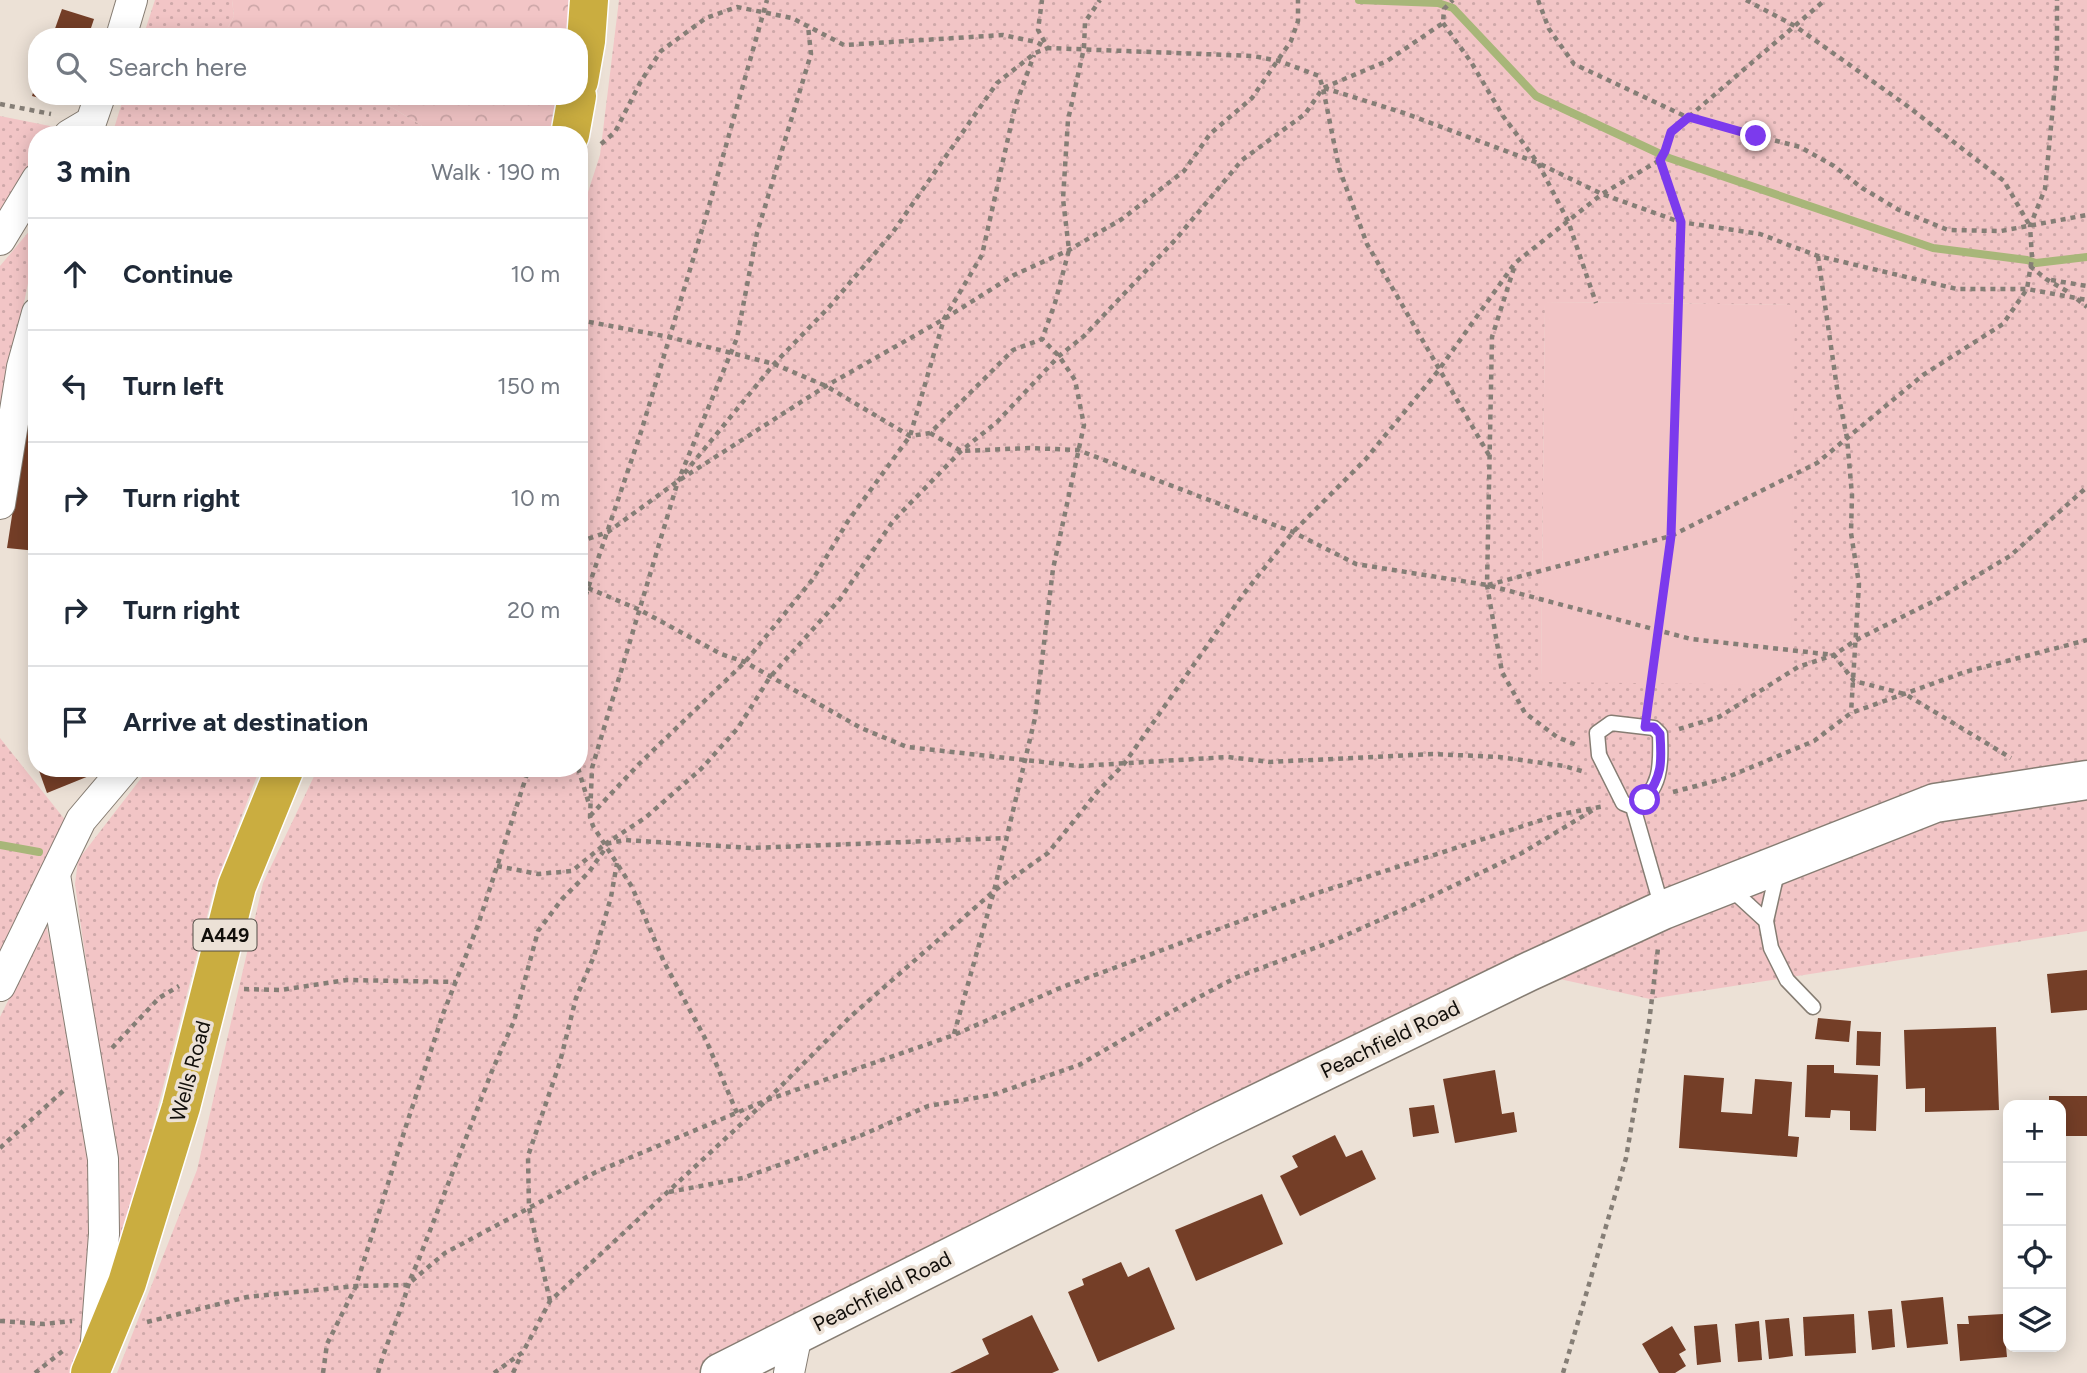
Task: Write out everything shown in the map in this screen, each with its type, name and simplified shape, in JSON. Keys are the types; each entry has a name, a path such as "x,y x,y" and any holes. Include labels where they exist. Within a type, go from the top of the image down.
{"highway":[{"path":"587,28 589,0"},
{"path":"579,105 582,126"},
{"name":"Wells Road","path":"92,1367 104,1321 127,1283 181,1107 237,886 281,777"}],"street":[{"path":"124,28 132,0"},
{"path":"0,240 28,194"},
{"path":"0,504 22,367 28,345"},
{"path":"0,986 80,820 117,777"},
{"name":"Peachfield Road","path":"720,1373 1209,1127 1528,972 1663,910 1935,803 2071,782"},
{"path":"55,875 103,1158 104,1321"},
{"path":"789,1373 797,1334"}],"lane":[{"path":"1634,803 1657,782 1662,767 1660,734 1654,727 1611,723 1597,733 1599,755 1608,776 1634,803 1663,910"},
{"path":"1779,863 1766,921 1772,948 1787,980 1813,1007"},
{"path":"1726,884 1766,921"}],"path":[{"path":"767,0 669,337 588,588 640,610 721,654 745,662 861,728 907,747 1079,766 1228,757 1270,762 1433,754 1499,757 1564,766 1608,776"},
{"path":"1042,0 1038,30 1048,48"},
{"path":"588,322 669,337 774,364 826,386 910,436 930,433 1013,350 1042,339 1069,250 1063,199 1068,120 1084,48 1086,22 1100,0"},
{"path":"1538,0 1549,29 1574,64 1689,117 1800,147 1899,210 1948,230 2001,231 2086,217"},
{"path":"1746,0 1795,26 1906,105 2004,181 2030,226"},
{"path":"513,1373 550,1301 767,1100 850,1017 994,891 1048,853 1098,791 1124,764 1242,596 1293,532 1365,460 1438,370 1515,263 1602,194 1660,160 1671,132 1825,0"},
{"path":"1487,585 1671,536 1817,463 1923,375 2003,324 2027,289 2032,258 2030,226 2045,189 2057,64 2057,0"},
{"path":"1451,1 1444,9 1443,23 1472,62 1503,116 1538,163 1568,221 1597,303"},
{"path":"588,539 608,532 678,481 826,386 944,320 1014,275 1069,250 1122,219 1184,171 1210,134 1252,98 1291,41 1298,21 1298,2"},
{"path":"588,139 615,132 640,81 661,51 706,18 737,7 792,18 844,45 1003,35 1036,42 1048,48"},
{"path":"497,866 538,874 572,871 645,818 701,769 738,728 771,677 840,599 894,522 961,452 997,422 1059,356 1084,336 1176,239 1242,160 1305,114 1324,88 1387,61 1443,23"},
{"path":"590,814 592,768 678,481 737,338 757,233 811,54 808,26"},
{"path":"678,481 774,364 830,306 893,232 997,83 1035,53 1048,48 1253,56 1279,61 1319,76 1324,88 1339,168 1367,244 1490,457"},
{"path":"590,814 745,662 813,579 848,521 910,436 944,320 982,255 1015,107 1035,53"},
{"path":"1324,88 1404,113 1538,163 1602,194 1681,222 1760,234 1818,256 1957,289 2027,289 2087,300"},
{"path":"1645,727 1671,536 1681,222 1660,160"},
{"path":"1818,256 1847,438 1852,495 1850,533 1859,584 1851,713"},
{"path":"1515,263 1492,337 1487,585 1502,672 1525,713 1558,737 1599,755"},
{"path":"2030,266 2087,307"},
{"path":"2046,279 2087,286"},
{"path":"954,1035 994,891 1035,718 1053,569 1084,425 1075,380 1059,356 1042,339"},
{"path":"930,433 961,452 1030,448 1078,450 1293,532 1356,564 1487,585 1691,639 1834,655 1854,681 1905,694 2071,782"},
{"path":"1660,734 1719,717 1798,667 1834,655 1856,640 1936,600 2010,556 2087,487"},
{"path":"0,1321 44,1324 104,1321 143,1324 247,1297 356,1286 407,1285 445,1254 596,1172 767,1100 954,1035 1060,988 1304,897 1557,815 1634,803 1723,779 1814,741 1851,713 1965,672 2087,640"},
{"path":"323,1373 327,1344 356,1286 406,1126 478,925 526,777"},
{"path":"580,777 593,825 632,887 664,962 706,1040 737,1113"},
{"path":"668,1192 743,1178 862,1135 928,1106 992,1095 1079,1065 1237,977 1333,941 1413,905 1522,853 1598,807"},
{"path":"377,1373 400,1313 407,1285 514,1021 538,931 562,899 589,872 606,845 625,840 751,848 1007,838"},
{"path":"550,1301 530,1208 527,1156 560,1062 576,998 594,956 611,897 617,862"},
{"path":"1563,1373 1626,1158 1649,1023 1663,910"},
{"path":"213,981 251,990 279,990 347,980 456,982"},
{"path":"494,1373 523,1352"}],"green space":[{"path":"155,0 232,0 234,16 228,28 146,28"},
{"path":"232,0 575,0 571,28 228,28 234,16"},
{"path":"619,0 2087,0 2087,931 1650,999 1528,972 720,1373 117,1373 197,1170 263,883 314,777 588,777 588,192 600,155","holes":["1545,302 1795,305 1541,682"]},
{"path":"121,105 388,105 422,126 115,126"},
{"path":"388,105 558,105 552,126 422,126"},
{"path":"0,116 50,126 28,126 28,168 0,211"},
{"path":"28,233 28,283 0,421 0,266"},
{"path":"1545,302 1795,305 1791,685 1541,682"},
{"path":"0,738 28,773 28,777 31,777 66,821 0,970"},
{"path":"142,777 257,777 214,889 111,1289 115,1165 75,884 78,860"},
{"path":"46,925 77,1058 94,1159 87,1350 77,1373 0,1373 0,1017"}],"building":[{"path":"62,9 94,19 91,28 55,28"},
{"path":"28,412 28,550 7,548"},
{"path":"41,777 87,777 47,793"},
{"path":"2087,970 2087,1010 2051,1013 2047,974"},
{"path":"1818,1018 1851,1021 1849,1042 1815,1039"},
{"path":"1996,1027 1999,1110 1925,1112 1925,1088 1906,1089 1904,1030"},
{"path":"1857,1031 1881,1032 1880,1066 1856,1065"},
{"path":"1807,1065 1834,1065 1834,1073 1878,1075 1876,1131 1850,1130 1850,1111 1831,1110 1830,1118 1805,1117"},
{"path":"1495,1070 1502,1114 1514,1112 1517,1132 1455,1143 1443,1079"},
{"path":"1684,1075 1724,1078 1721,1112 1752,1114 1755,1079 1792,1082 1788,1136 1799,1137 1797,1157 1679,1148"},
{"path":"2049,1096 2087,1096 2087,1136 2066,1136 2066,1100 2049,1100"},
{"path":"1434,1105 1439,1133 1413,1137 1409,1108"},
{"path":"1335,1135 1346,1157 1362,1150 1376,1179 1300,1216 1280,1176 1298,1167 1292,1156"},
{"path":"1262,1194 1283,1244 1196,1281 1175,1230"},
{"path":"1121,1262 1128,1277 1149,1267 1175,1329 1098,1362 1068,1292 1084,1285 1082,1279"},
{"path":"1943,1297 1948,1344 1907,1348 1901,1301"},
{"path":"1892,1309 1895,1347 1872,1350 1868,1311"},
{"path":"1854,1314 1856,1353 1805,1356 1803,1317"},
{"path":"2003,1314 2003,1352 2007,1352 2007,1357 1960,1361 1957,1324 1969,1324 1968,1316"},
{"path":"1032,1315 1059,1370 1052,1373 950,1373 989,1354 982,1339"},
{"path":"1789,1318 1793,1356 1769,1359 1765,1320"},
{"path":"1759,1321 1762,1360 1738,1362 1735,1324"},
{"path":"1717,1324 1721,1362 1697,1365 1694,1326"},
{"path":"1672,1326 1686,1350 1679,1354 1686,1366 1675,1373 1659,1373 1642,1344"}],"waterway":[{"path":"1359,0 1438,3 1453,8 1536,96 1669,158 1933,248 2036,263 2087,257"},
{"path":"0,845 39,852"}],"route":[{"path":"1645,800 1657,782 1662,767 1660,734 1654,727 1645,727 1671,536 1681,222 1660,160 1671,132 1689,117 1756,136"}]}
